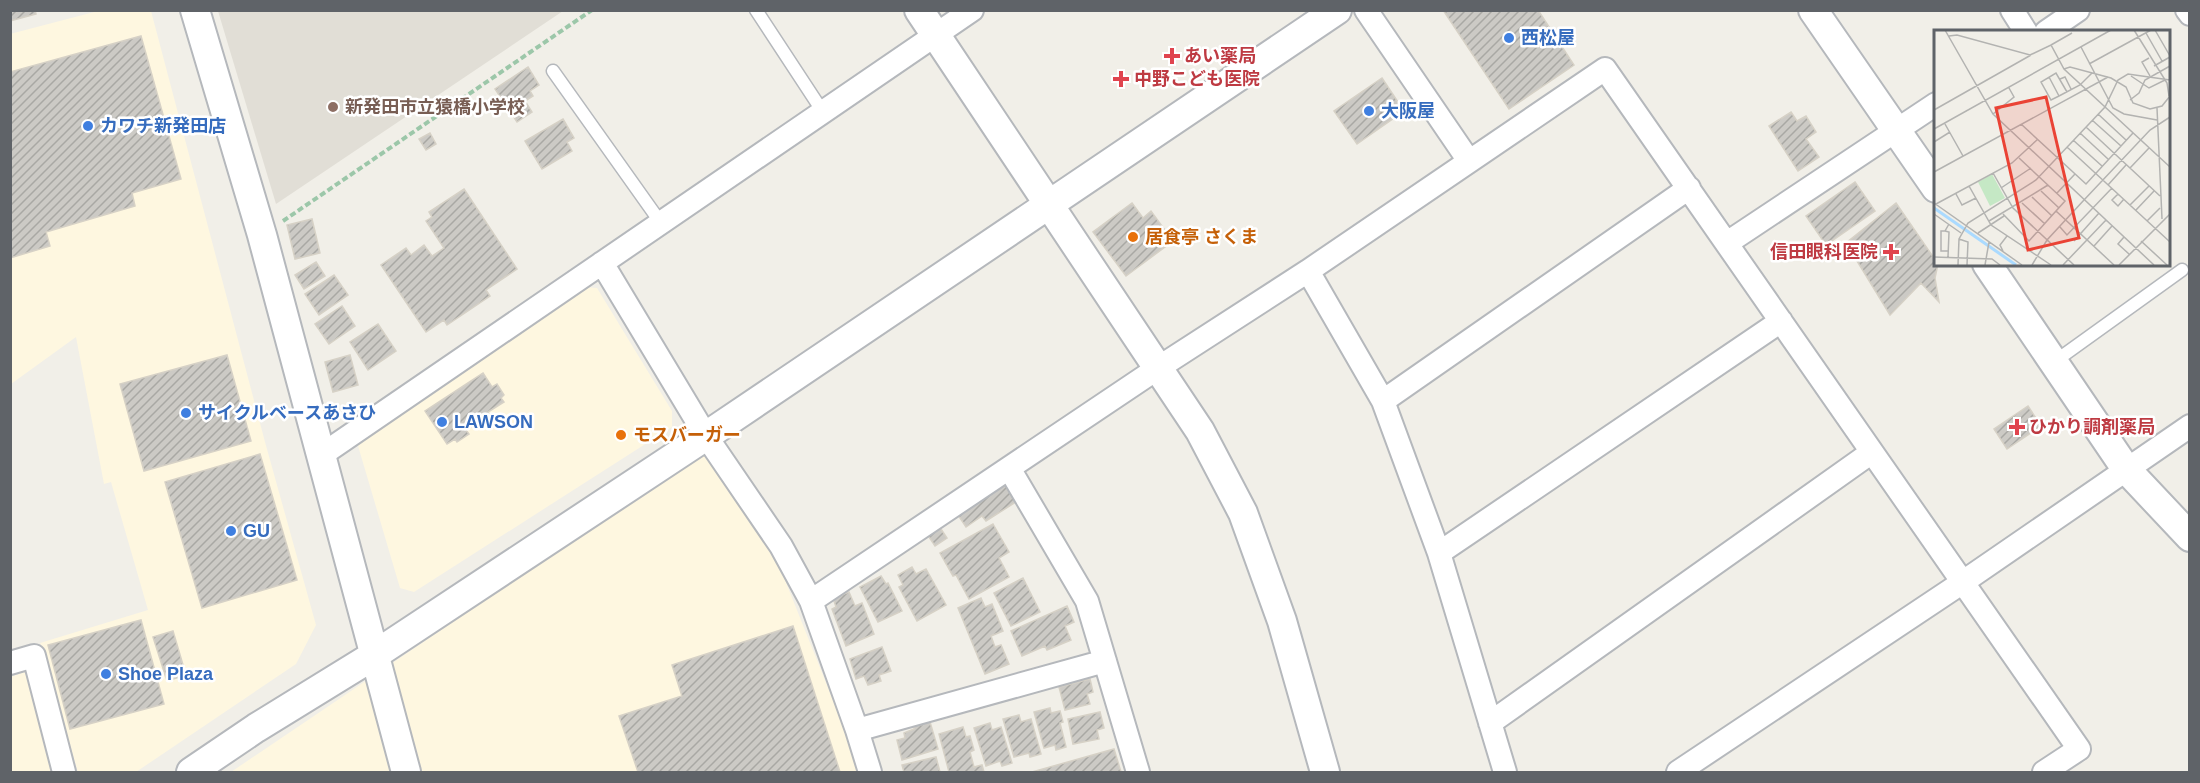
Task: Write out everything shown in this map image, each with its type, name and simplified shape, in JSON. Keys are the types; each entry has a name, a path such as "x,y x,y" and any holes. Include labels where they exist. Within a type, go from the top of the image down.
{"street":[{"path":"195,10 262,235 373,656 406,772"},
{"path":"919,10 1200,431 1243,513 1282,621 1325,772"},
{"path":"320,456 972,10"},
{"path":"191,772 256,728 373,656 706,436 1337,10"},
{"path":"1366,10 1469,161"},
{"path":"1813,10 1934,185"},
{"path":"2012,10 2025,30"},
{"path":"2049,30 2078,10"},
{"path":"811,601 1158,368 1308,271 1605,69 2079,749 2044,772"},
{"path":"1727,243 1934,105"},
{"path":"1383,401 1689,188"},
{"path":"602,263 706,436 781,546 811,601 870,772"},
{"path":"1989,266 2126,469 2190,537"},
{"path":"1308,271 1383,401 1439,553 1505,772"},
{"path":"1439,553 1781,321"},
{"path":"1678,772 1963,582 2190,426"},
{"path":"1490,723 1872,452"},
{"path":"1008,468 1087,602 1138,772"},
{"path":"10,663 34,656 64,772"},
{"path":"857,730 1105,661"}],"lane":[{"path":"756,10 823,112"},
{"path":"553,71 661,223"},
{"path":"2054,362 2182,270"}],"path":[{"path":"262,235 592,10"}],"shaded area":[{"name":"新発田市立猿橋小学校","path":"218,10 563,11 276,204"},
{"path":"98,11 151,11 316,625 296,664 136,772 78,772 40,643 148,610 111,482 104,484 76,337 11,384 10,34"},
{"path":"582,287 597,288 672,411 672,427 414,592 400,588 356,439"},
{"path":"703,453 777,560 846,733 858,772 231,772"},
{"path":"25,672 54,772 11,772 11,677"}],"building":[{"path":"10,10 35,10 36,14 10,21"},
{"name":"西松屋","path":"1443,10 1538,10 1574,65 1509,109"},
{"name":"カワチ新発田店","path":"141,36 181,179 132,193 135,206 46,232 50,246 10,258 10,72"},
{"path":"528,67 539,85 530,91 533,96 525,101 532,112 517,122 495,89"},
{"name":"大阪屋","path":"1382,78 1404,111 1357,144 1334,111"},
{"path":"1791,112 1797,121 1806,116 1816,132 1806,139 1819,157 1798,171 1769,126"},
{"path":"563,119 574,138 567,142 572,151 542,169 525,141"},
{"path":"430,133 436,144 426,150 419,139"},
{"path":"1855,182 1875,211 1826,245 1806,216"},
{"path":"464,189 517,269 486,290 490,296 447,325 444,320 426,332 381,265 406,248 411,255 424,245 432,256 444,248 426,221 432,217 429,212"},
{"name":"居食亭 さくま","path":"1132,203 1143,218 1151,211 1173,241 1126,276 1093,232"},
{"name":"信田眼科医院","path":"1896,203 1934,258 1934,266 1938,266 1935,278 1939,302 1921,283 1890,315 1846,243"},
{"path":"312,219 320,253 295,259 287,225"},
{"path":"316,262 325,276 304,289 295,275"},
{"path":"334,275 348,295 319,315 305,294"},
{"path":"342,306 355,326 329,344 315,324"},
{"path":"378,324 396,351 368,370 350,342"},
{"name":"サイクルベースあさひ","path":"227,355 251,441 144,471 120,384"},
{"path":"350,355 358,385 333,392 325,362"},
{"path":"483,373 492,387 497,384 504,395 501,398 504,402 488,412 490,415 466,430 469,434 457,442 455,439 447,444 425,411"},
{"name":"ひかり調剤薬局","path":"2028,406 2041,426 2007,449 1994,429"},
{"name":"GU","path":"260,454 297,580 202,608 165,482"},
{"path":"1007,482 1019,500 986,521 982,516 966,527 958,515"},
{"path":"993,524 1009,552 999,558 1009,577 969,599 956,575 953,576 940,553"},
{"path":"939,526 947,538 935,546 927,534"},
{"path":"912,567 916,574 926,569 946,605 917,621 899,587 903,585 898,575"},
{"path":"881,576 886,584 888,583 902,611 878,622 860,587"},
{"path":"1023,578 1040,612 1011,626 994,593"},
{"path":"849,592 855,606 862,603 874,634 846,646 832,609 836,607 833,598"},
{"path":"981,598 985,607 992,604 1003,631 991,636 995,647 1001,645 1009,664 985,674 958,608"},
{"path":"1067,606 1074,622 1065,626 1071,640 1047,650 1045,646 1022,656 1011,631"},
{"name":"Shoe Plaza","path":"141,620 164,704 70,729 48,645"},
{"path":"793,626 840,772 638,772 619,716 682,696 672,665"},
{"path":"173,631 186,675 167,681 153,637"},
{"path":"882,647 891,671 879,675 881,681 868,685 864,676 856,679 850,659"},
{"path":"1090,679 1093,692 1087,694 1090,704 1065,710 1059,687"},
{"path":"1050,708 1051,713 1060,711 1063,722 1060,723 1066,747 1056,750 1055,745 1044,748 1034,712"},
{"path":"1100,712 1104,728 1097,730 1099,739 1073,744 1068,719"},
{"path":"1019,715 1021,722 1031,719 1041,754 1030,757 1029,753 1014,757 1003,719"},
{"path":"930,722 938,749 902,760 897,740 905,738 904,733 914,727"},
{"path":"990,723 992,730 1001,727 1012,763 1002,766 1000,761 986,766 974,728"},
{"path":"963,727 966,737 970,736 974,750 970,752 974,767 982,765 984,772 949,772 939,734"},
{"path":"1114,749 1121,772 1032,772"},
{"path":"936,757 940,772 904,772 902,765"}],"place":[{"name":"西松屋","path":"1509,38"},
{"name":"あい薬局","path":"1172,56"},
{"name":"中野こども医院","path":"1121,79"},
{"name":"新発田市立猿橋小学校","path":"333,107"},
{"name":"大阪屋","path":"1369,111"},
{"name":"カワチ新発田店","path":"88,126"},
{"name":"居食亭 さくま","path":"1133,237"},
{"name":"信田眼科医院","path":"1891,252"},
{"name":"サイクルベースあさひ","path":"186,413"},
{"name":"LAWSON","path":"442,422"},
{"name":"ひかり調剤薬局","path":"2017,427"},
{"name":"モスバーガー","path":"621,435"},
{"name":"GU","path":"231,531"},
{"name":"Shoe Plaza","path":"106,674"}]}
